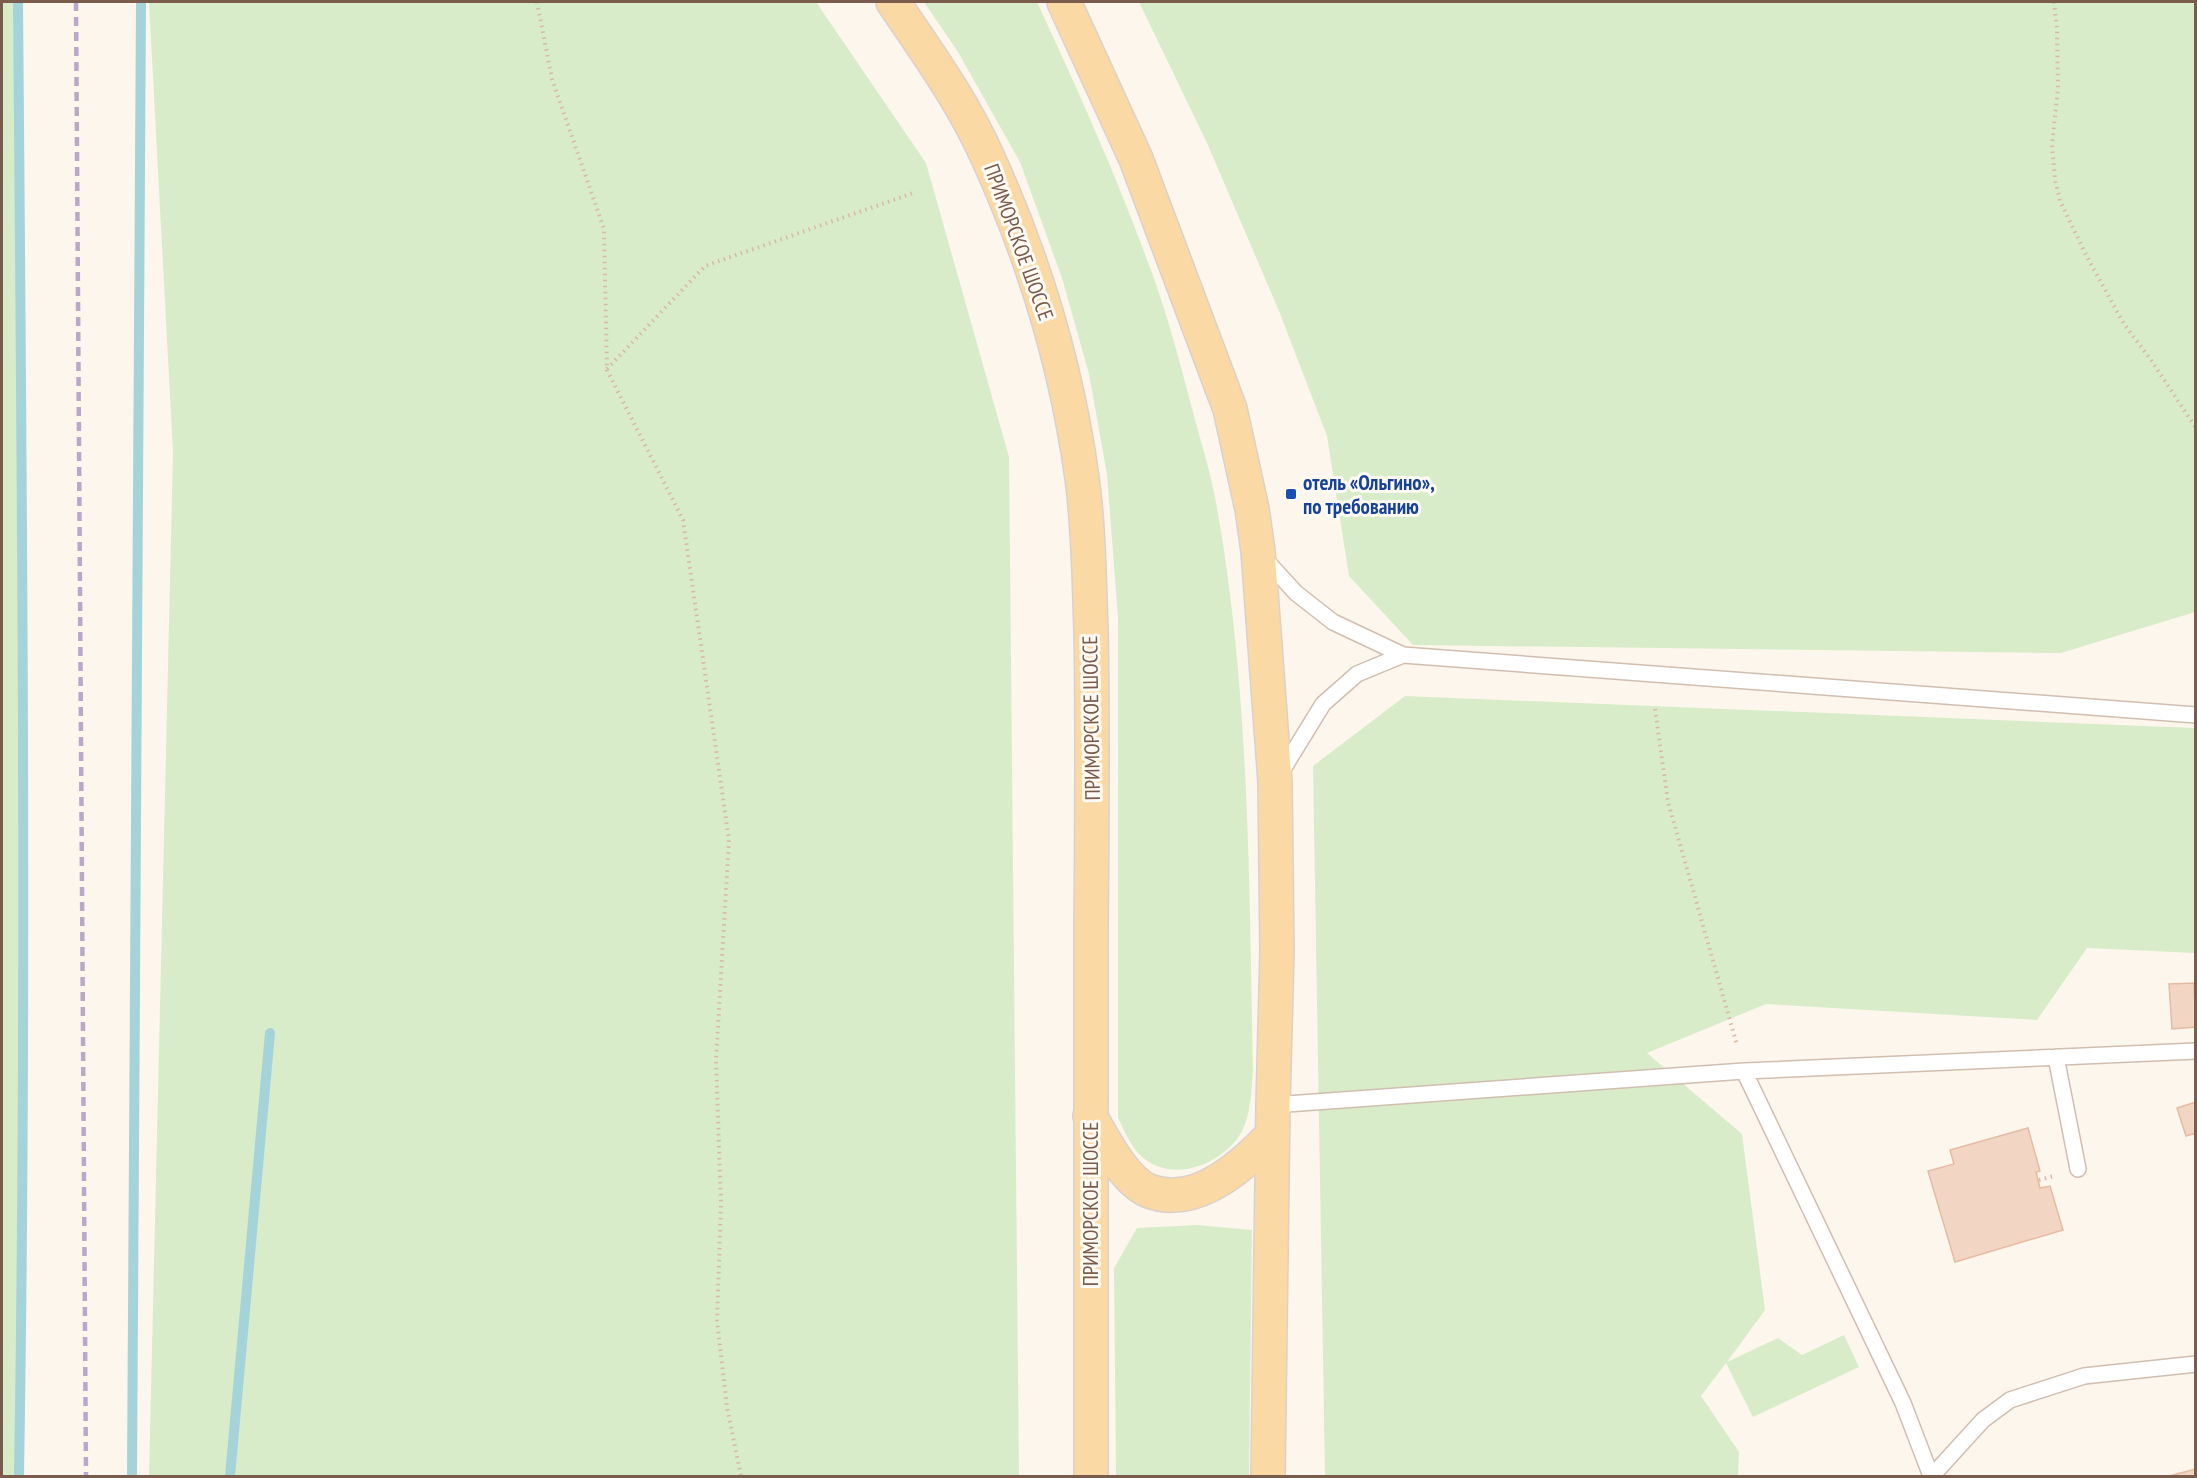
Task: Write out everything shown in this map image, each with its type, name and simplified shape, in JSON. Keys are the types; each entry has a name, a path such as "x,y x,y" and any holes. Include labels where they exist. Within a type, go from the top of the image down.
{"main road":[{"name":"ПРИМОРСКОЕ ШОССЕ","path":"893,2 962,107 987,156 1007,204 1034,276 1053,336 1082,479 1089,560 1093,714 1090,1116 1091,1476"},
{"path":"1064,2 1136,159 1230,409 1252,509 1258,551 1275,782 1277,951 1268,1476"},
{"path":"1090,1116 1110,1150 1131,1178 1149,1191 1176,1195 1199,1190 1227,1176 1251,1158 1273,1120"}],"lane":[{"path":"1258,551 1296,593 1333,622 1403,655 2196,715"},
{"path":"1275,782 1323,704 1357,674 1403,655"},
{"path":"1273,1120 1744,1071 2196,1051"},
{"path":"2056,1057 2078,1169"},
{"path":"1744,1071 1903,1403 1931,1476 1983,1420 2010,1400 2084,1376 2196,1364"}],"path":[{"path":"537,2 552,80 604,229 607,370 683,520 729,840 716,1060 721,1204 717,1320 727,1407 741,1476"},
{"path":"2054,2 2058,88 2052,145 2055,179 2060,201 2086,255 2124,324 2196,428"},
{"path":"607,370 705,266 913,193"},
{"path":"1655,709 1668,802 1744,1071"},
{"path":"2038,1180 2052,1176"}],"green space":[{"path":"2,2 18,2 24,923 19,1476 2,1476"},
{"path":"149,2 816,2 926,163 1009,457 1019,1476 149,1476 173,452"},
{"path":"924,2 1037,2 1108,160 1153,276 1172,336 1212,485 1228,578 1242,718 1249,860 1253,1072 1249,1110 1242,1131 1222,1154 1195,1167 1180,1170 1151,1163 1135,1150 1118,1118 1118,618 1107,474 1089,374 1062,278 1020,162 958,52"},
{"path":"1139,2 2195,2 2195,612 2061,653 1413,645 1349,576 1327,436 1279,311 1207,143"},
{"path":"1405,696 2195,728 2195,953 2087,948 2037,1020 1766,1004 1647,1053 1742,1134 1765,1310 1727,1362 1778,1338 1802,1355 1844,1335 1859,1367 1753,1417 1726,1363 1701,1396 1739,1452 1738,1476 1325,1476 1313,766"},
{"path":"1197,1225 1252,1230 1249,1476 1116,1476 1114,1268 1137,1228"}],"building":[{"path":"2194,983 2196,1027 2172,1029 2169,984"},
{"path":"2196,1102 2196,1133 2186,1136 2177,1108"},
{"path":"2028,1128 2040,1171 2036,1172 2040,1188 2050,1186 2063,1230 1955,1262 1928,1171 1954,1164 1950,1150"},
{"path":"2196,1469 2196,1476 2169,1476"}],"waterway":[{"path":"18,2 23,923 19,1476"},
{"path":"132,1476 141,2"},
{"path":"230,1476 270,1033"}],"railway":[{"path":"76,2 86,1476"}],"place":[{"name":"отель «Ольгино», по требованию","path":"1291,494"}]}
